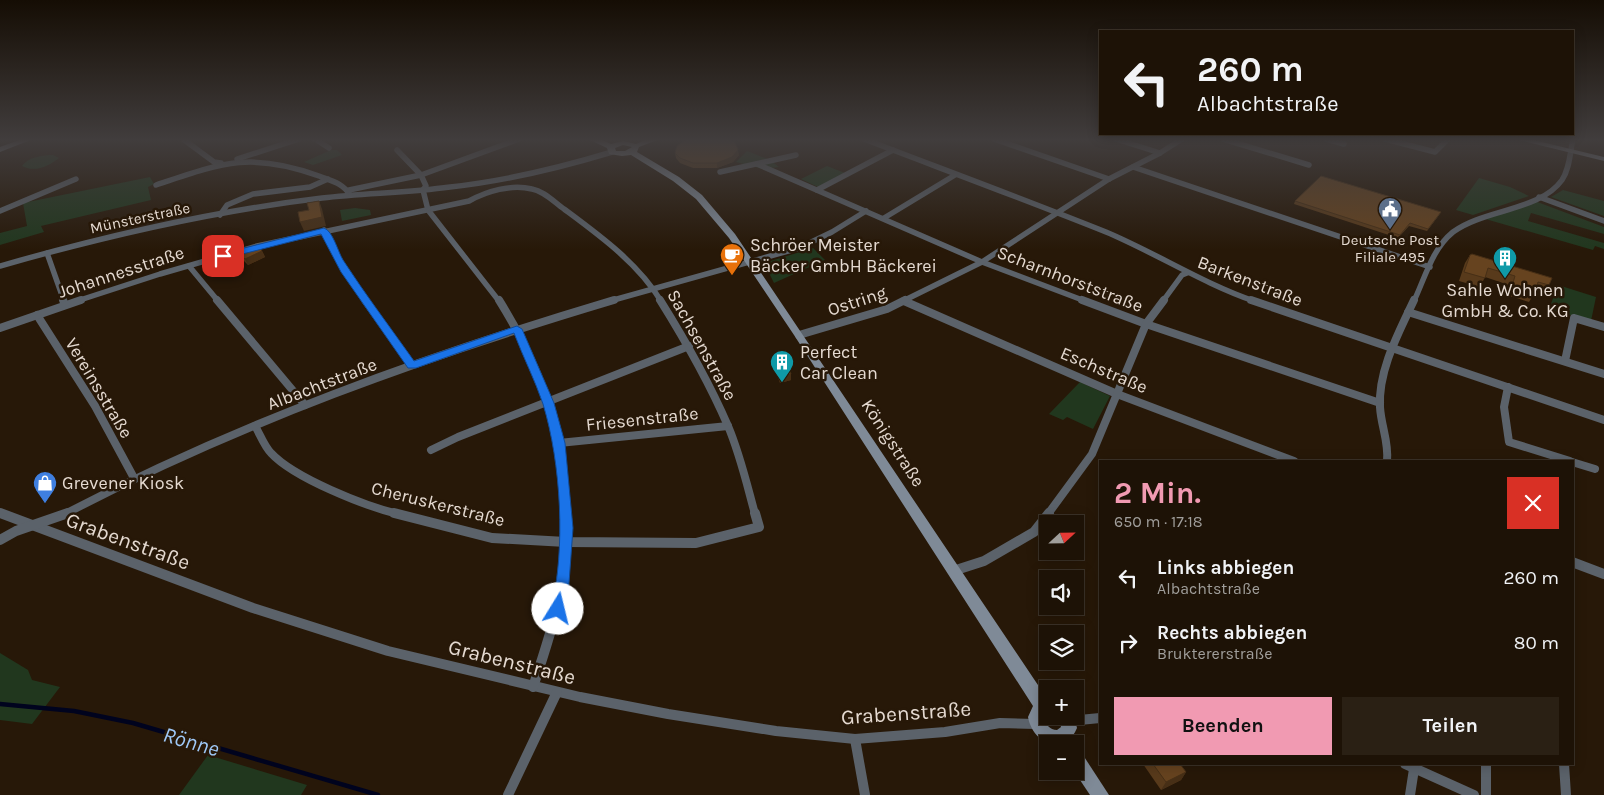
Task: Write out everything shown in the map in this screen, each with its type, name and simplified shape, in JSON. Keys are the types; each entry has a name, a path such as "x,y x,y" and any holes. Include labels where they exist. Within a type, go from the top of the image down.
{"street":[{"path":"156,185 185,176"},
{"path":"319,176 345,186 350,192 416,176"},
{"path":"422,176 426,186 423,190 428,210 498,298 517,329 548,403 559,443 566,542 561,597 555,621 532,687"},
{"name":"Münsterstraße","path":"0,265 125,233 350,192 423,190 519,176"},
{"name":"Königstraße","path":"672,176 699,197 749,261 1039,699"},
{"name":"Scharnhorststraße","path":"785,176 982,262 1146,324 1380,403"},
{"path":"817,190 843,176"},
{"path":"884,218 954,176"},
{"name":"Barkenstraße","path":"959,176 1120,239 1205,282 1251,300 1604,420"},
{"path":"1098,176 1109,180"},
{"name":"Ostring","path":"799,335 861,318 904,301 982,262 1116,176"},
{"path":"1160,176 1430,267"},
{"path":"1387,460 1389,449 1380,403 1386,364 1408,312 1441,244 1468,223 1539,197 1562,180 1563,176"},
{"path":"0,211 76,179"},
{"path":"220,215 227,205 253,194 310,187 328,179"},
{"name":"Sachsenstraße","path":"428,210 469,201 476,196 521,187 537,190 607,240 653,288 689,346 728,426 740,459 759,527"},
{"path":"1539,197 1604,221"},
{"name":"Johannesstraße","path":"0,328 65,305 189,266 324,230 428,210"},
{"name":"Albachtstraße","path":"0,540 32,526 60,517 134,478 305,405 412,365 517,329 653,288 799,248 832,232 866,211"},
{"path":"324,230 334,254 412,365"},
{"path":"47,252 65,305"},
{"path":"189,266 305,405"},
{"path":"953,571 984,561 1034,532 1066,492 1092,454 1127,374 1146,324 1182,275 1187,273"},
{"name":"Eschstraße","path":"904,301 1117,394 1291,460"},
{"path":"1408,312 1604,374"},
{"name":"Vereinsstraße","path":"37,315 95,406 134,478"},
{"path":"1564,362 1574,318 1604,327"},
{"path":"431,450 458,437 689,346"},
{"path":"1508,387 1504,407 1509,442 1566,460"},
{"name":"Cheruskerstraße","path":"255,426 270,452 294,472 378,509 492,538 566,542 696,543 759,527"},
{"name":"Friesenstraße","path":"559,443 728,426"},
{"path":"1574,463 1595,469"},
{"name":"Grabenstraße","path":"0,513 253,608 388,651 532,687 676,716 776,731 855,739 945,732 1000,723 1036,724"},
{"path":"1574,563 1604,574"},
{"path":"508,795 557,692"},
{"name":"Königstraße","path":"1036,724 1039,711"},
{"path":"1084,718 1099,718"},
{"path":"1036,724 1046,735"},
{"path":"855,739 865,795"},
{"path":"1486,765 1486,795"},
{"path":"1564,765 1566,795"},
{"path":"1410,795 1410,766 1474,795"},
{"path":"1084,771 1100,795"}],"green space":[{"path":"807,176 839,176 818,187 801,179"},
{"path":"150,177 154,184 148,187 151,200 41,226 44,232 0,245 0,233 27,226 23,203"},
{"path":"1479,178 1510,187 1529,196 1473,215 1456,210"},
{"path":"1563,190 1604,201 1604,216 1551,197"},
{"path":"1532,200 1604,227 1604,234 1531,213 1528,221 1604,243 1604,249 1595,246 1593,250 1482,218"},
{"path":"355,208 370,210 371,215 342,221 340,210"},
{"path":"813,248 825,260 774,283 764,263"},
{"path":"1558,285 1596,297 1591,321 1549,309"},
{"path":"1080,382 1110,396 1093,429 1067,417 1063,420 1049,414"},
{"path":"0,653 28,670 32,680 60,687 32,724 0,720"},
{"path":"208,755 307,785 301,795 179,795"}],"building":[{"path":"1321,176 1441,212 1428,229 1410,223 1400,235 1295,201"},
{"path":"319,201 322,217 300,222 298,212 309,210 307,203"},
{"path":"257,245 262,251 245,259 237,252"},
{"path":"1472,254 1552,278 1549,285 1538,282 1535,293 1512,286 1515,276 1488,268 1485,278 1464,272"},
{"path":"785,361 791,374 780,377 775,364"},
{"path":"1154,765 1181,765 1186,772 1166,782"}],"waterway":[{"name":"Rönne","path":"0,704 74,711 133,723 378,795"}],"place":[{"name":"Deutsche Post Filiale 495","path":"1390,230"},
{"name":"Schröer Meister Bäcker GmbH Bäckerei","path":"732,276"},
{"name":"Sahle Wohnen GmbH & Co. KG","path":"1505,279"},
{"name":"Perfect Car Clean","path":"782,383"},
{"name":"Grevener Kiosk","path":"45,504"}],"route":[{"path":"223,256 324,230 334,254 412,365 517,329 548,403 559,443 567,528 561,597 558,609"}]}
